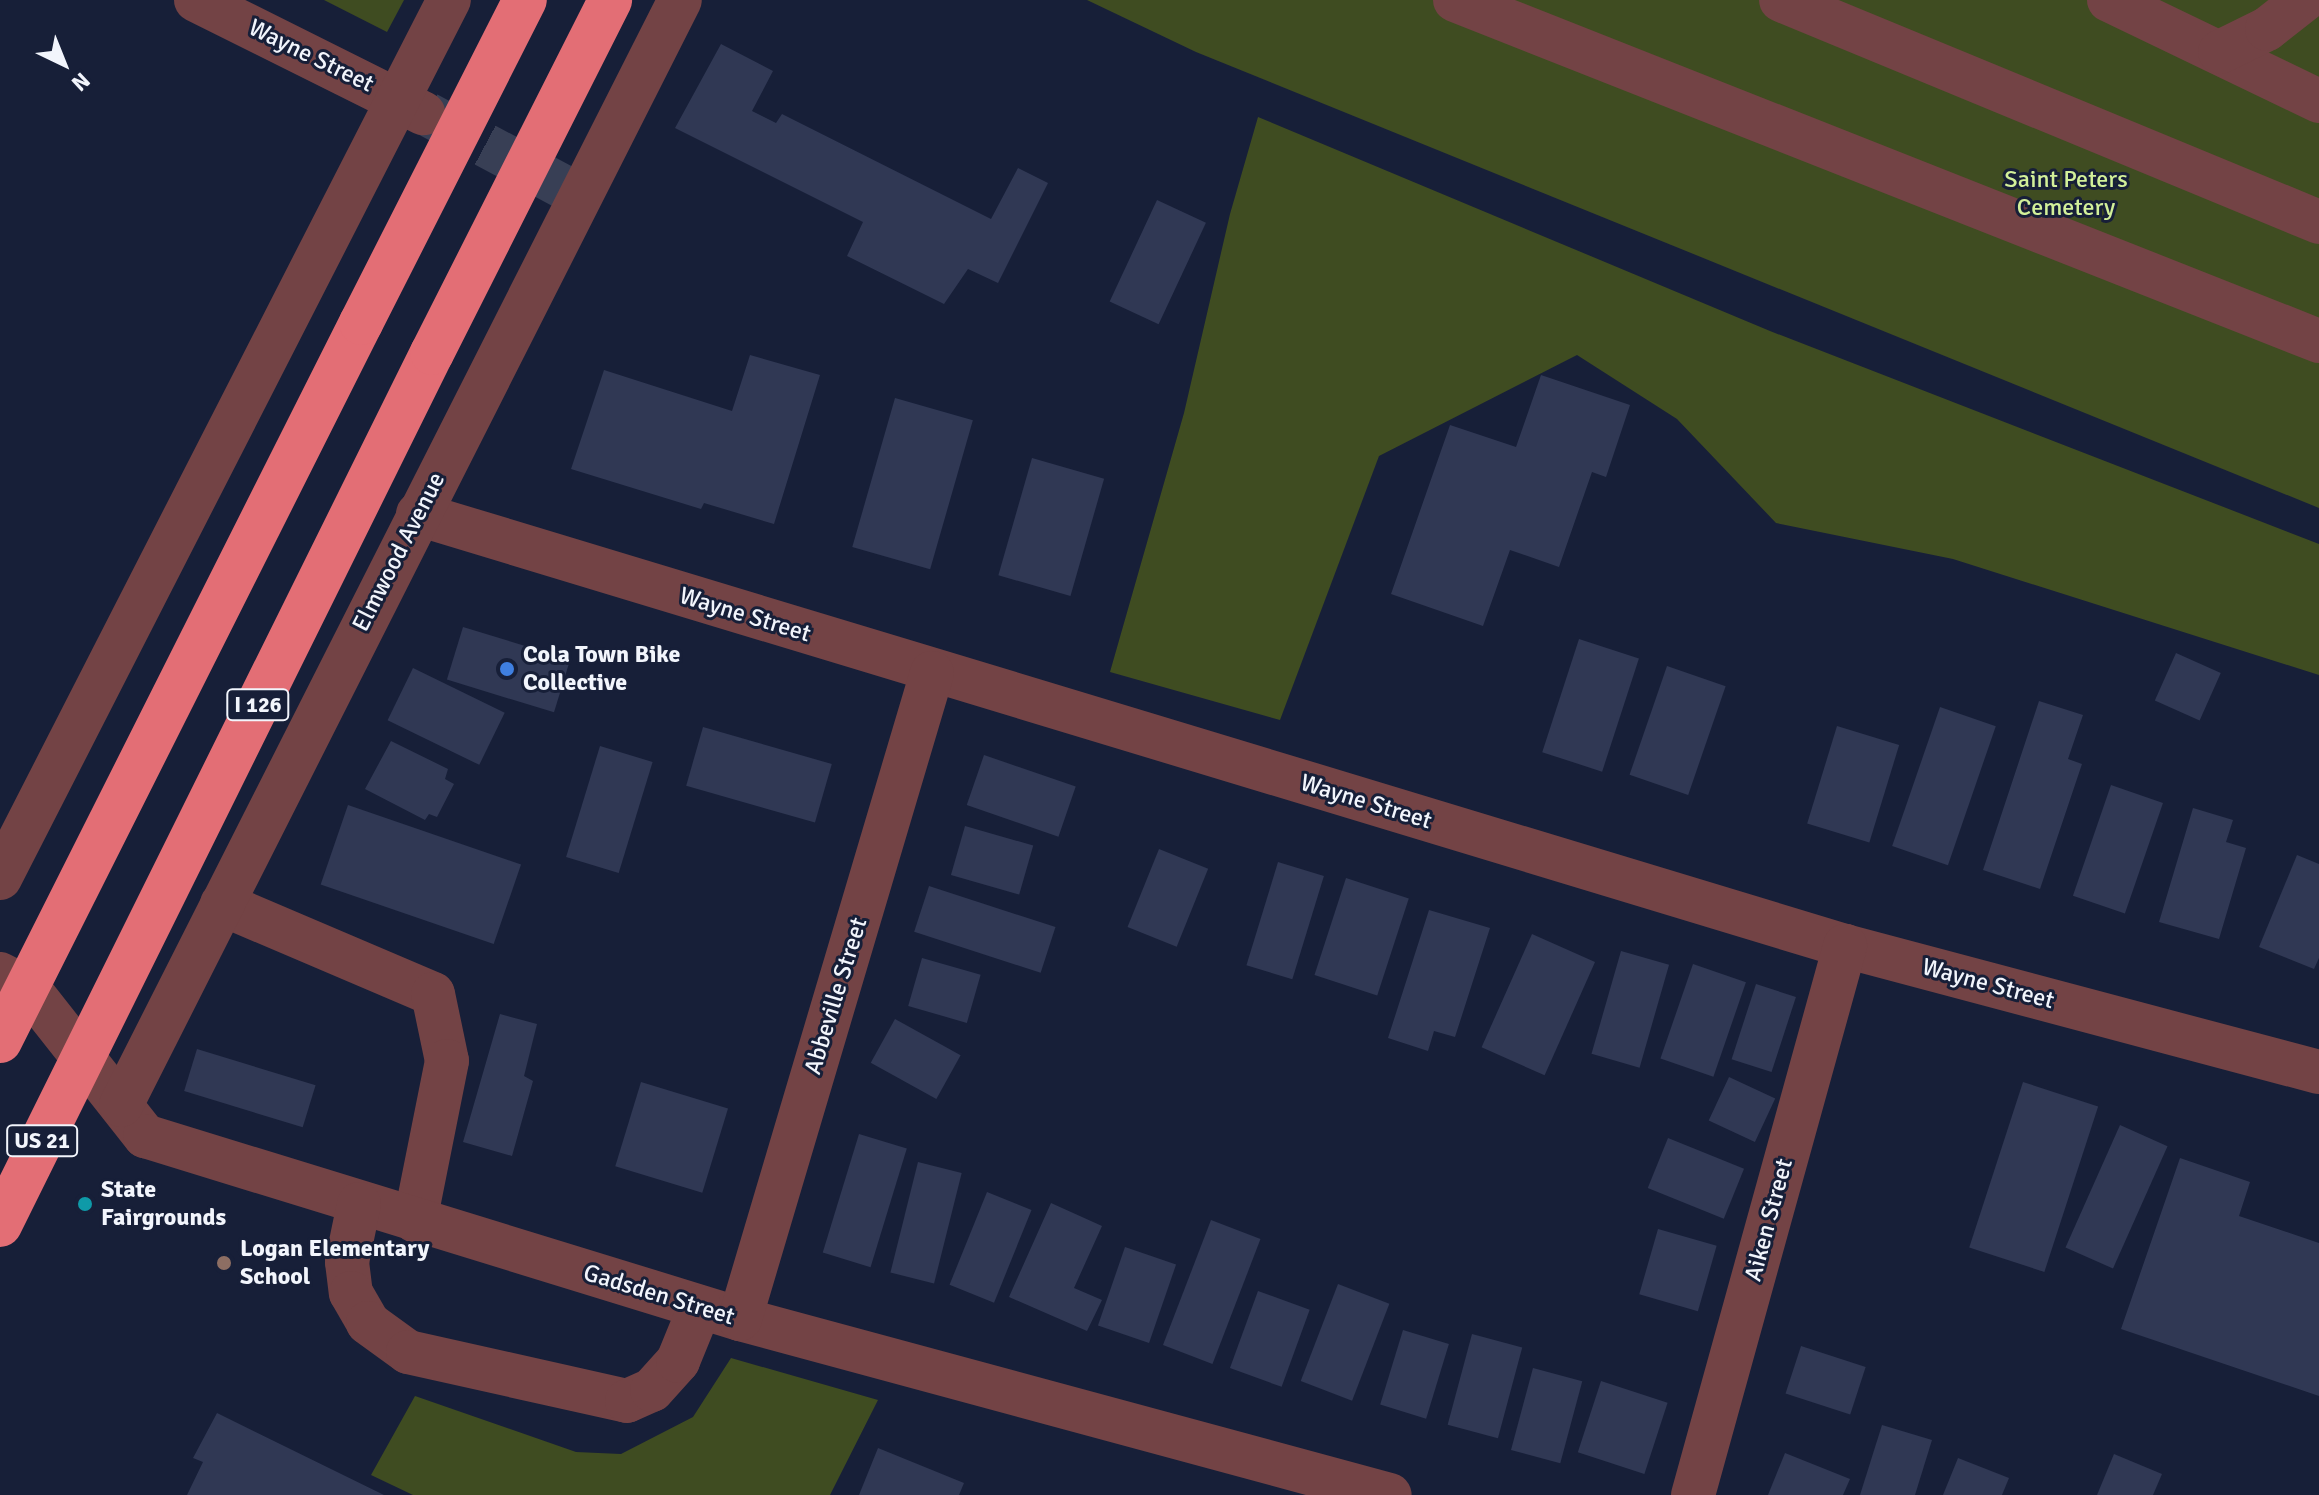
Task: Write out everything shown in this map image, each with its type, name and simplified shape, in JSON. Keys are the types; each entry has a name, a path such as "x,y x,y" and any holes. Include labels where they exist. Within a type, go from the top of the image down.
{"highway":[{"path":"0,1041 14,981 361,323 525,0"},
{"name":"I 126","path":"84,1057 610,0"},
{"name":"US 21","path":"0,1225 84,1057"}],"street":[{"name":"Wayne Street","path":"196,0 412,107"},
{"path":"0,878 412,107 449,0"},
{"name":"Elmwood Avenue","path":"121,1105 680,0"},
{"path":"1455,0 2319,341"},
{"path":"1781,0 2319,222"},
{"path":"2109,0 2319,101"},
{"path":"2220,52 2267,29 2304,0"},
{"name":"Wayne Street","path":"418,514 932,673 1845,946 2319,1072"},
{"name":"Abbeville Street","path":"359,1204 347,1262 351,1293 368,1323 408,1352 627,1401 652,1390 720,1313 932,673"},
{"path":"222,904 433,994 447,1061 415,1221"},
{"name":"Aiken Street","path":"1693,1495 1845,946"},
{"name":"Gadsden Street","path":"14,981 84,1057 145,1136 720,1313 1390,1495"}],"green space":[{"path":"324,0 404,0 387,32"},
{"name":"Saint Peters Cemetery","path":"1087,0 2319,0 2319,508 1196,52"},
{"path":"1258,117 1770,331 2319,544 2319,675 1953,559 1776,523 1677,419 1577,355 1379,456 1280,720 1110,672 1184,413 1230,214"},
{"path":"731,1358 878,1400 830,1495 413,1495 371,1475 415,1396 576,1452 621,1454 693,1417"}],"building":[{"path":"721,44 773,71 752,111 776,123 782,114 991,219 1018,168 1048,183 998,283 968,269 944,304 847,256 863,222 675,128"},
{"path":"1157,200 1206,223 1159,324 1110,302"},
{"path":"750,355 820,375 774,524 704,503 701,509 571,469 604,370 732,411"},
{"path":"1541,375 1630,405 1606,477 1592,472 1559,567 1510,550 1483,626 1391,594 1450,425 1516,447"},
{"path":"895,398 973,420 930,569 852,547"},
{"path":"1032,458 1104,479 1070,596 998,575"},
{"name":"Cola Town Bike Collective","path":"463,627 570,660 554,712 447,680"},
{"path":"1579,639 1639,658 1602,772 1542,752"},
{"path":"2176,653 2221,673 2200,720 2155,701"},
{"path":"1667,666 1726,686 1688,795 1630,775"},
{"path":"413,668 505,713 479,765 388,720"},
{"path":"2039,701 2083,715 2068,759 2082,764 2040,889 1983,870"},
{"path":"1940,707 1996,726 1948,865 1892,846"},
{"path":"1837,726 1899,745 1869,843 1807,824"},
{"path":"703,727 832,764 815,823 686,786"},
{"path":"391,741 448,769 445,779 454,784 437,817 429,814 425,820 365,789"},
{"path":"600,746 653,762 619,873 566,857"},
{"path":"984,755 1076,787 1058,837 967,805"},
{"path":"2111,785 2163,803 2125,914 2073,896"},
{"path":"348,805 521,865 494,944 321,884"},
{"path":"2193,808 2233,820 2226,842 2246,848 2219,939 2159,922"},
{"path":"965,826 1033,846 1019,895 951,875"},
{"path":"1159,849 1208,869 1177,947 1128,927"},
{"path":"2297,855 2319,864 2319,958 2314,969 2259,947"},
{"path":"1278,862 1324,876 1292,979 1246,965"},
{"path":"1346,878 1409,898 1377,995 1314,975"},
{"path":"929,886 1055,927 1041,973 914,932"},
{"path":"1429,910 1490,928 1455,1037 1434,1031 1428,1051 1388,1038"},
{"path":"1532,934 1595,962 1545,1075 1482,1047"},
{"path":"1621,951 1669,965 1640,1068 1592,1054"},
{"path":"922,958 981,975 967,1023 908,1006"},
{"path":"1693,964 1746,982 1713,1077 1660,1059"},
{"path":"1756,984 1796,997 1772,1072 1732,1059"},
{"path":"500,1014 537,1024 524,1076 533,1081 512,1156 463,1142"},
{"path":"895,1019 961,1055 936,1099 871,1063"},
{"path":"197,1049 316,1085 303,1127 184,1091"},
{"path":"1729,1077 1775,1099 1755,1142 1709,1121"},
{"path":"641,1082 728,1109 702,1193 615,1166"},
{"path":"2023,1082 2098,1106 2044,1272 1969,1247"},
{"path":"2120,1125 2168,1146 2113,1269 2065,1247"},
{"path":"859,1134 907,1149 871,1267 823,1253"},
{"path":"1668,1138 1744,1169 1724,1219 1648,1188"},
{"path":"2180,1158 2250,1182 2239,1216 2319,1243 2319,1396 2121,1329"},
{"path":"918,1162 962,1173 934,1284 890,1273"},
{"path":"987,1192 1032,1210 994,1303 950,1285"},
{"path":"1051,1203 1102,1226 1074,1288 1102,1300 1087,1331 1009,1297"},
{"path":"1211,1220 1260,1239 1212,1364 1163,1345"},
{"path":"1658,1229 1717,1246 1698,1311 1639,1294"},
{"path":"1125,1247 1176,1265 1149,1343 1098,1325"},
{"path":"1338,1284 1389,1304 1352,1401 1301,1381"},
{"path":"1258,1291 1310,1310 1282,1387 1230,1368"},
{"path":"1403,1330 1449,1344 1426,1419 1380,1405"},
{"path":"1472,1334 1522,1347 1498,1438 1448,1425"},
{"path":"1801,1346 1866,1367 1850,1415 1786,1394"},
{"path":"1533,1368 1582,1381 1560,1463 1511,1450"},
{"path":"1601,1381 1668,1403 1644,1474 1578,1452"},
{"path":"217,1413 384,1495 187,1495 203,1462 193,1458"},
{"path":"1882,1425 1932,1440 1915,1495 1860,1495"},
{"path":"878,1448 964,1483 959,1495 859,1495"},
{"path":"1785,1453 1850,1479 1843,1495 1768,1495"},
{"path":"2114,1454 2162,1474 2153,1495 2097,1495"},
{"path":"1958,1458 2009,1478 2002,1495 1943,1495"}],"tunnel":[{"path":"427,114 579,195"}],"place":[{"name":"Cola Town Bike Collective","path":"507,669"},
{"name":"State Fairgrounds","path":"85,1204"},
{"name":"Logan Elementary School","path":"224,1263"}]}
